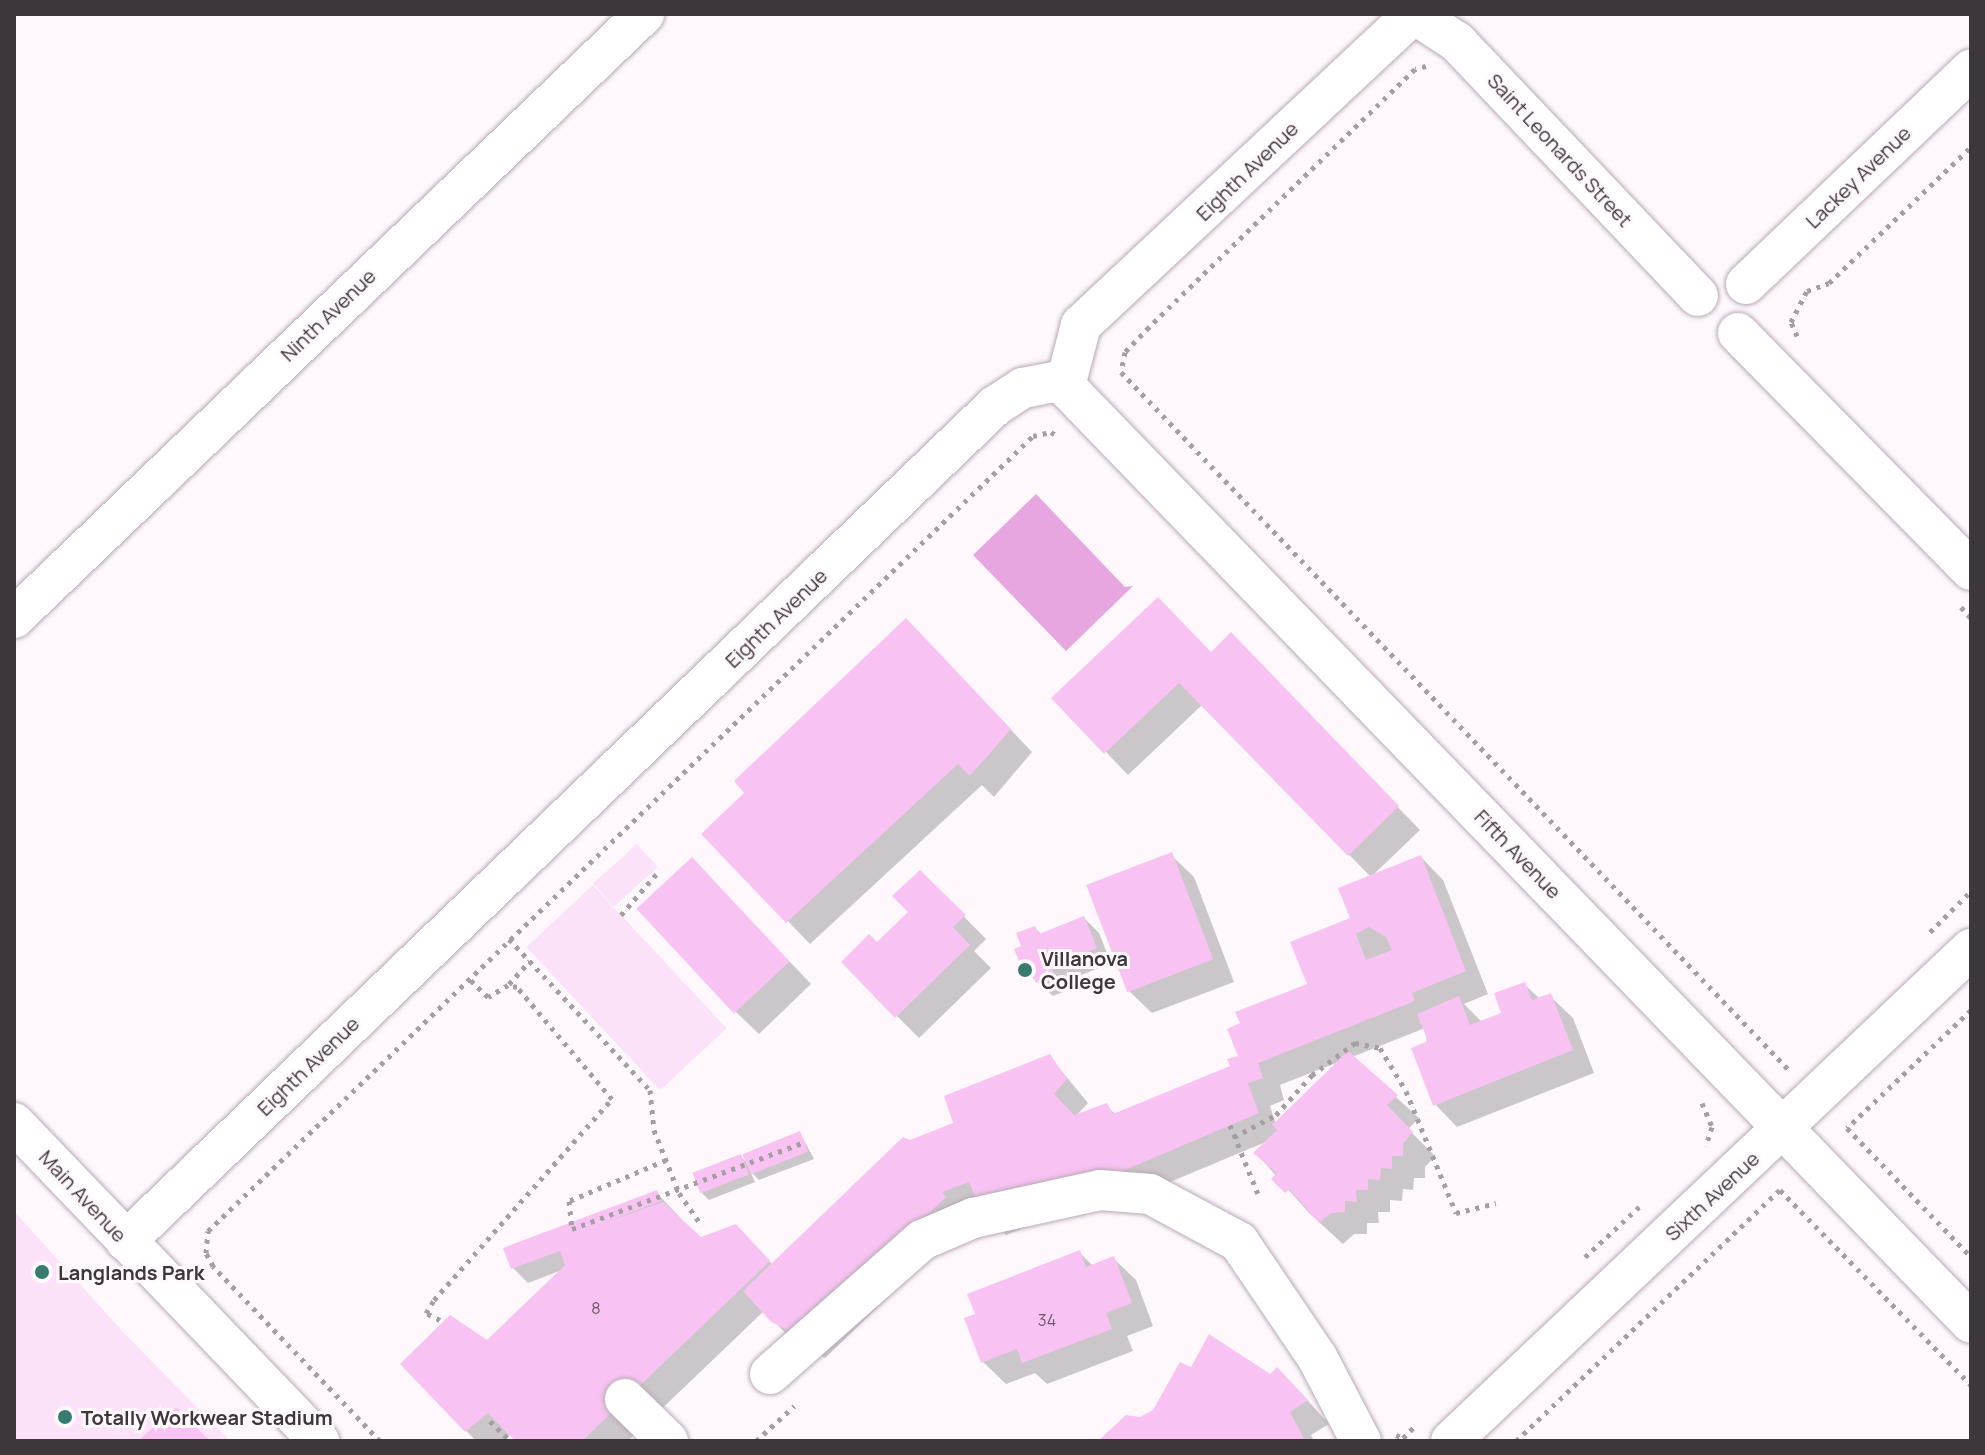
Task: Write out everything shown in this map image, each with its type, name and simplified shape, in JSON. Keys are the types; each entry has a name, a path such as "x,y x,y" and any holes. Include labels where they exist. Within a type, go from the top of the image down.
{"street":[{"name":"Ninth Avenue","path":"14,618 644,14"},
{"name":"Saint Leonards Street","path":"1414,14 1457,42 1698,296"},
{"name":"Eighth Avenue","path":"126,1241 995,406 1038,382 1065,386 1081,325 1414,14"},
{"name":"Lackey Avenue","path":"1746,284 1971,70"},
{"path":"1736,278 1746,284 1755,305 1747,326 1738,333 1715,334 1705,328 1695,307 1698,296 1713,279 1736,278"},
{"path":"1738,333 1961,584"},
{"name":"Fifth Avenue","path":"1065,386 1971,1323"},
{"name":"Sixth Avenue","path":"1451,1441 1971,949"},
{"name":"Main Avenue","path":"14,1123 319,1441"},
{"path":"770,1374 922,1240 973,1218 1100,1190 1150,1194 1239,1242 1317,1357 1361,1441"},
{"path":"625,1399 668,1441"}],"path":[{"path":"1435,63 1415,69 1149,327 1125,352 1121,372 1789,1070 1800,1059"},
{"path":"1791,322 1807,291 1829,283 1971,147"},
{"path":"380,1441 213,1266 206,1253 208,1231 1033,436 1051,432 1061,439"},
{"path":"1961,584 1971,618"},
{"path":"621,915 660,870"},
{"path":"1925,936 1971,891"},
{"path":"509,939 650,1090 654,1130 679,1193 702,1226"},
{"path":"468,978 488,997 508,985 530,961"},
{"path":"440,1320 426,1313 434,1300 612,1099 517,987 508,985"},
{"path":"1971,1010 1847,1128 1971,1257"},
{"path":"1234,1137 1276,1115 1312,1075 1355,1043 1380,1048 1406,1091 1456,1213 1496,1203"},
{"path":"1694,1094 1705,1106 1712,1127 1708,1141"},
{"path":"1230,1125 1258,1194"},
{"path":"666,1160 569,1201 572,1229 679,1193 805,1142"},
{"path":"1516,1441 1780,1190 1971,1385"},
{"path":"490,1421 510,1441"}],"shaded area":[{"path":"1036,494 1125,587 1133,586 1066,651 973,555"},
{"path":"637,844 658,867 614,907 593,883"},
{"path":"593,885 727,1028 660,1090 526,947"},
{"name":"Langlands Park","path":"14,1211 124,1333 230,1441 14,1441"}],"building":[{"path":"1158,597 1211,652 1231,632 1399,806 1348,856 1179,683 1104,754 1051,698"},
{"path":"906,618 1011,729 970,776 958,764 786,923 701,834 744,793 734,781"},
{"path":"1172,852 1213,959 1127,992 1086,885"},
{"path":"1421,855 1466,971 1412,993 1415,1001 1258,1063 1263,1078 1248,1083 1259,1113 1104,1179 982,1213 969,1182 942,1192 946,1197 802,1337 771,1322 743,1291 903,1137 910,1140 953,1123 944,1096 1050,1054 1067,1079 1054,1094 1074,1115 1107,1103 1113,1114 1230,1066 1227,1059 1238,1056 1227,1029 1240,1023 1235,1012 1307,984 1290,942 1350,918 1338,888","holes":["1369,927 1386,937 1392,950 1366,960 1356,934"]},
{"path":"692,857 790,962 734,1013 636,909"},
{"path":"920,870 966,915 953,927 970,945 895,1018 841,962 869,934 877,942 908,912 892,896"},
{"path":"1084,916 1097,948 1051,967 1054,975 1036,983 1031,970 1024,973 1014,949 1021,946 1016,933 1035,926 1039,934"},
{"path":"1525,982 1532,1000 1551,993 1573,1050 1433,1106 1411,1048 1428,1041 1417,1014 1459,996 1470,1025 1501,1013 1494,993"},
{"path":"1348,1051 1398,1095 1387,1105 1413,1132 1403,1144 1403,1156 1392,1156 1392,1169 1381,1168 1380,1180 1368,1179 1368,1190 1356,1190 1357,1202 1345,1201 1345,1212 1331,1213 1319,1223 1289,1189 1285,1193 1271,1179 1277,1173 1253,1153 1277,1130 1272,1125"},
{"path":"800,1131 808,1151 751,1175 743,1154"},
{"path":"741,1154 749,1175 700,1193 692,1173"},
{"path":"657,1190 661,1201 598,1225 663,1202 701,1237 736,1224 770,1261 582,1441 515,1441 488,1413 465,1432 400,1364 450,1315 487,1340 565,1265 560,1251 511,1269 503,1248"},
{"path":"1080,1250 1086,1267 1114,1256 1132,1303 1106,1313 1112,1329 1022,1363 1017,1349 981,1363 964,1318 975,1314 967,1294"},
{"path":"1209,1334 1270,1374 1277,1367 1308,1400 1290,1412 1305,1441 1098,1441 1126,1415 1140,1417 1153,1410 1180,1362 1191,1367"},
{"path":"176,1407 210,1441 138,1441"}],"place":[{"name":"Villanova College","path":"1025,970"},
{"name":"Langlands Park","path":"42,1272"},
{"name":"Totally Workwear Stadium","path":"65,1417"}]}
